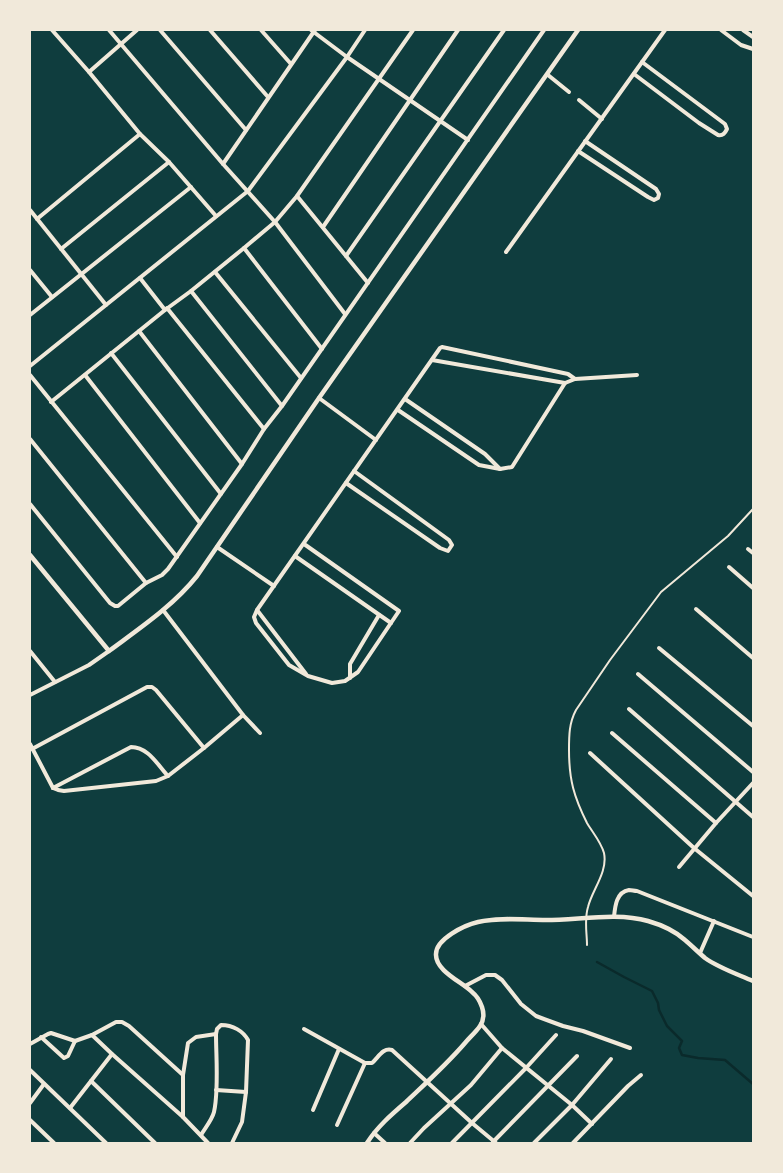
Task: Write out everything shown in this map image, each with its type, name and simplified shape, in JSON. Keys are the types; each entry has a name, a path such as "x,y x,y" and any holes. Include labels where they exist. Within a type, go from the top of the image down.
{"street":[{"path":"52,30 140,134 169,162 216,216"},
{"path":"109,30 275,222 345,314"},
{"path":"89,72 137,30"},
{"path":"160,30 246,130"},
{"path":"210,30 268,97"},
{"path":"261,30 291,64"},
{"path":"30,366 248,191 365,30"},
{"path":"51,402 275,222 297,196 413,30"},
{"path":"322,227 458,30"},
{"path":"346,256 504,30"},
{"path":"30,504 112,605 118,606 146,584 162,575 177,557 264,429 322,349 544,30"},
{"path":"30,695 89,665 163,610 189,586 578,30"},
{"path":"506,252 665,30"},
{"path":"721,30 741,45 753,49"},
{"path":"744,30 753,37"},
{"path":"223,164 313,31 378,79 468,140"},
{"path":"634,74 699,123 718,135 725,134 726,124 642,62"},
{"path":"548,75 569,92"},
{"path":"579,100 602,118"},
{"path":"37,219 140,134"},
{"path":"578,151 648,197 654,200 658,198 659,194 656,188 585,141"},
{"path":"61,249 169,162"},
{"path":"30,315 191,187"},
{"path":"297,196 368,282"},
{"path":"30,210 106,305"},
{"path":"244,248 322,349"},
{"path":"30,270 52,297"},
{"path":"215,272 301,378"},
{"path":"140,278 264,429"},
{"path":"191,291 282,406"},
{"path":"139,331 242,464"},
{"path":"304,544 398,611 358,672 341,682 332,683 308,676 289,665 256,624 254,617 274,586 440,348 568,374 575,380"},
{"path":"111,353 221,494"},
{"path":"432,360 565,383 575,380 637,375"},
{"path":"85,375 200,523"},
{"path":"30,376 177,557"},
{"path":"398,410 479,465 500,469 512,467 565,383"},
{"path":"319,398 376,440"},
{"path":"405,398 485,454 500,469"},
{"path":"30,439 146,584"},
{"path":"346,483 440,548 448,550 452,545 449,540 354,471"},
{"path":"217,547 274,586"},
{"path":"748,549 753,553"},
{"path":"30,554 109,651"},
{"path":"295,556 391,623"},
{"path":"729,567 753,588"},
{"path":"696,609 753,658"},
{"path":"163,610 243,715 260,733"},
{"path":"258,610 308,676"},
{"path":"350,678 350,664 379,615"},
{"path":"659,648 753,726"},
{"path":"30,651 55,682"},
{"path":"638,674 753,772"},
{"path":"204,748 152,687 147,687 31,747 53,788 58,790 64,791 156,781 168,776 204,748 243,715"},
{"path":"629,709 753,817"},
{"path":"612,733 716,823"},
{"path":"53,788 131,747 137,747 146,751 168,776"},
{"path":"590,752 694,848 753,896"},
{"path":"679,868 694,848 753,783"},
{"path":"614,918 615,904 620,894 628,890 637,891 753,937"},
{"path":"367,1143 388,1118 460,1049 481,1024 483,1011 479,1000 474,993 454,979 438,964 436,954 439,945 450,934 468,925 494,920 633,918 664,926 721,967 753,981"},
{"path":"700,953 714,921"},
{"path":"465,986 486,975 495,974 521,1004 536,1016 630,1048"},
{"path":"41,1037 64,1058 68,1056 76,1041 116,1022 122,1022 129,1026 183,1075"},
{"path":"481,1024 502,1048 572,1105 592,1124"},
{"path":"201,1135 214,1112 217,1029 219,1026 227,1025 236,1028 248,1040 246,1092 242,1122 232,1143"},
{"path":"304,1029 366,1063 372,1063 385,1050 389,1049 396,1053 494,1142 577,1056"},
{"path":"30,1044 52,1033 76,1041"},
{"path":"92,1034 183,1117 208,1143"},
{"path":"183,1117 183,1075 188,1043 196,1037 216,1034"},
{"path":"452,1143 556,1035"},
{"path":"410,1143 471,1085 502,1048"},
{"path":"313,1110 339,1049"},
{"path":"70,1108 112,1054"},
{"path":"534,1143 572,1105 611,1060"},
{"path":"337,1125 366,1063"},
{"path":"30,1070 106,1143"},
{"path":"573,1143 641,1075"},
{"path":"91,1081 155,1143"},
{"path":"30,1103 44,1084"},
{"path":"216,1090 246,1092"},
{"path":"30,1120 54,1143"},
{"path":"374,1133 384,1143"},
{"path":"45,1143 49,1138"}],"lane":[{"path":"587,945 586,919 589,902 604,866 604,854 599,840 588,825 574,791 569,772 569,739 572,718 610,660 661,592 728,536 753,509"}],"waterway":[{"path":"597,962 652,991 667,1026 682,1041 679,1048 682,1055 725,1060 753,1084"}]}
